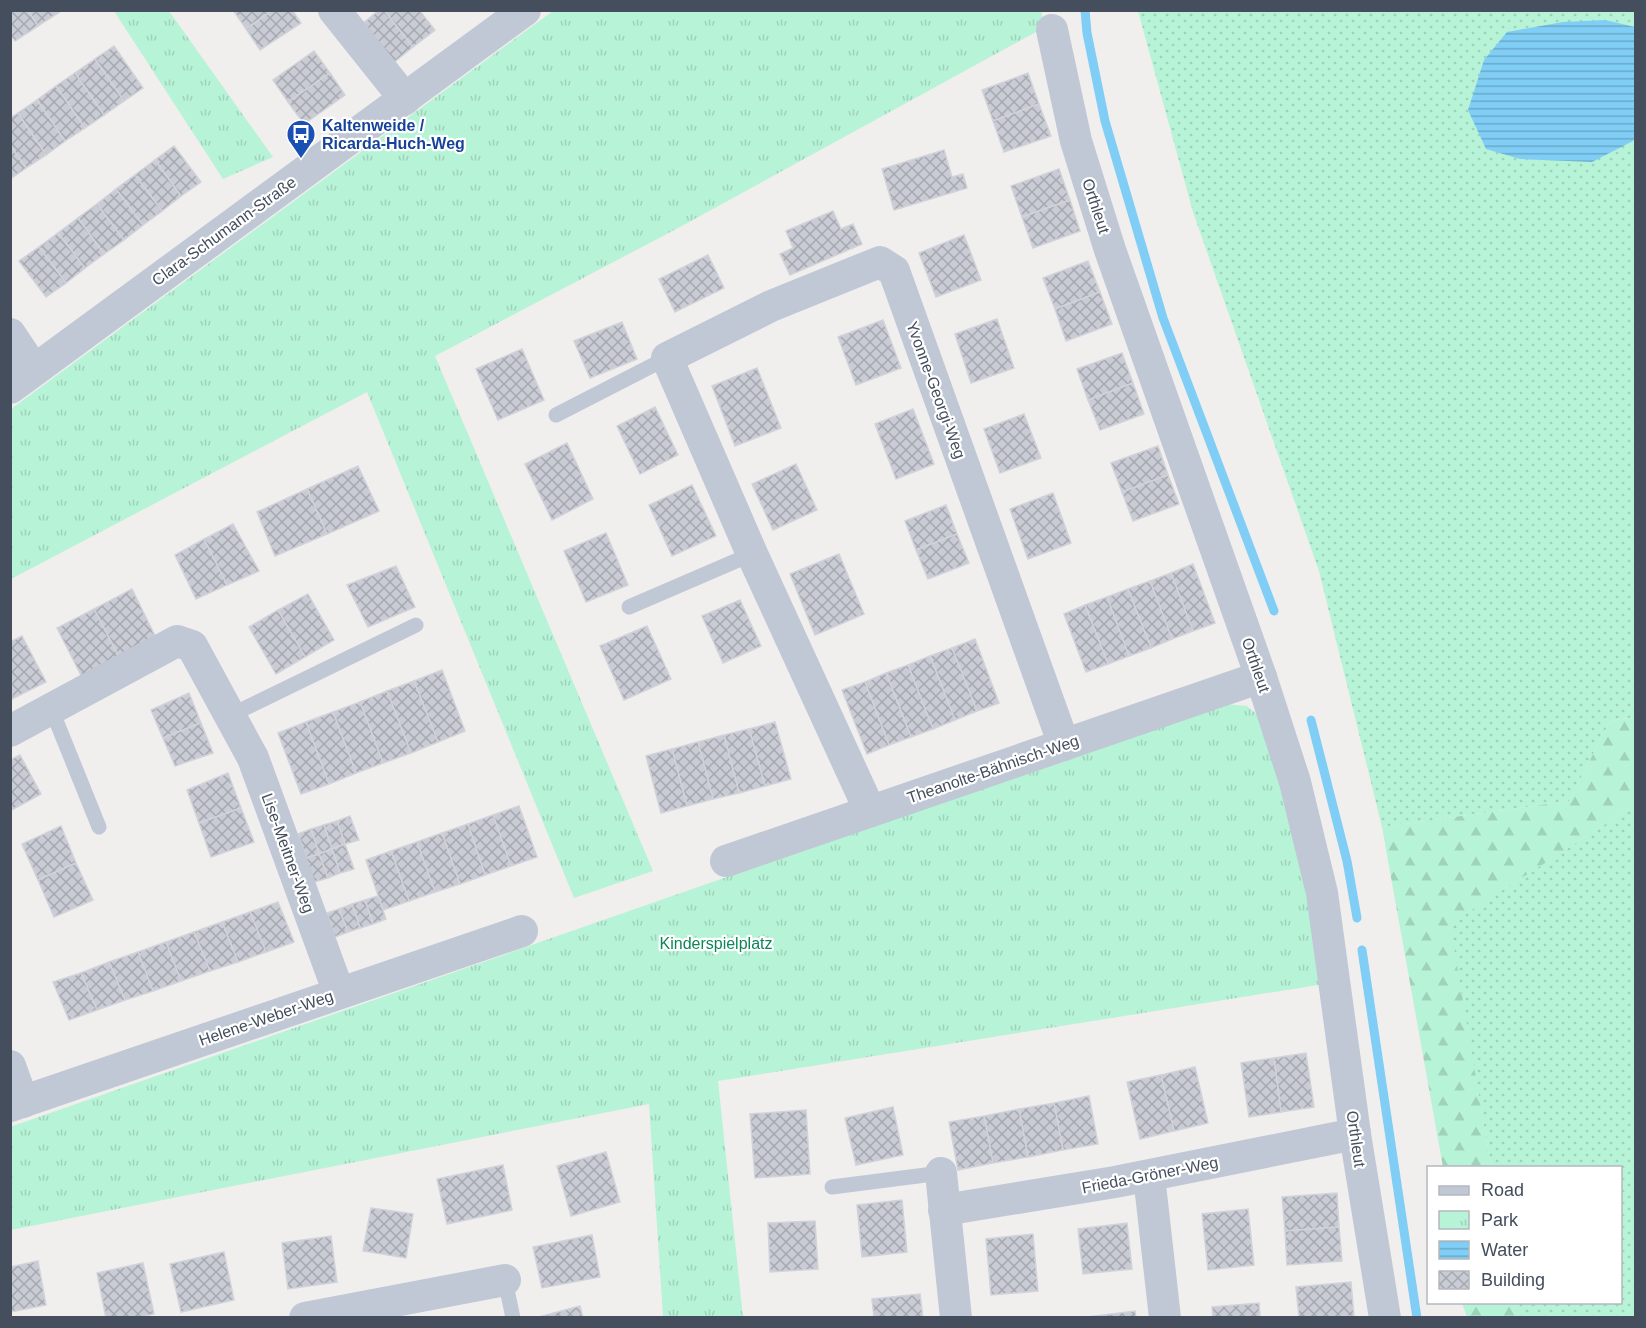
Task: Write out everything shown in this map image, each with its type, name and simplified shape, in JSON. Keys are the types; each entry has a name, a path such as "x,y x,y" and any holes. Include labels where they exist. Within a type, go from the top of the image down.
{"street":[{"path":"334,10 405,99"},
{"name":"Clara-Schumann-Straße","path":"22,379 525,10"},
{"name":"Orthleut","path":"1052,30 1076,141 1110,250 1261,677 1295,782 1322,893 1355,1134 1385,1317"},
{"name":"Yvonne-Georgi-Weg","path":"667,358 771,306 880,262 894,271 1064,745"},
{"path":"10,333 22,379"},
{"path":"667,358 752,554 870,811"},
{"name":"Lise-Meitner-Weg","path":"10,730 177,641 192,646 253,758 339,993"},
{"name":"Theanolte-Bähnisch-Weg","path":"726,861 1261,677"},
{"name":"Helene-Weber-Weg","path":"17,1104 522,931"},
{"path":"10,1066 17,1104"},
{"name":"Frieda-Gröner-Weg","path":"944,1210 1149,1176 1355,1134"},
{"path":"941,1173 956,1317"},
{"path":"1149,1176 1165,1317"},
{"path":"305,1317 505,1280"}],"lane":[{"name":"Yvonne-Georgi-Weg","path":"556,415 667,358"},
{"path":"629,607 752,554"},
{"path":"231,715 416,625"},
{"path":"51,708 99,827"},
{"path":"832,1187 941,1173"},
{"path":"505,1280 513,1317"}],"green space":[{"path":"114,11 169,11 273,157 223,179"},
{"path":"553,11 1041,11 1045,27 680,227 435,356 653,871 574,898 367,392 11,579 11,409"},
{"path":"1138,11 1635,11 1635,717 1610,721 1569,801 1382,827 1319,571 1193,212"},
{"name":"Kinderspielplatz","path":"1223,704 1247,706 1266,722 1308,885 1324,984 718,1081 743,1317 663,1317 649,1104 11,1230 10,1127"},
{"path":"1635,717 1635,805 1450,924 1491,1166 1443,1166 1382,827 1569,801 1610,721"},
{"path":"1635,805 1635,1317 1517,1317 1514,1304 1622,1304 1622,1166 1491,1166 1449,924"},
{"path":"1462,1304 1514,1304 1517,1317 1467,1317"}],"water":[{"path":"1605,20 1635,27 1636,135 1633,141 1592,162 1520,159 1486,149 1468,110 1484,60 1507,32 1563,22"}],"building":[{"path":"10,10 28,10 38,26 15,41 10,35"},
{"path":"28,10 61,10 61,11 38,26"},
{"path":"233,10 273,10 246,29"},
{"path":"273,10 292,10 301,23 260,50 246,29"},
{"path":"379,10 384,10 413,47 392,64 361,25"},
{"path":"384,10 419,10 435,30 413,47"},
{"path":"114,46 143,88 124,101 95,59"},
{"path":"314,51 330,73 288,102 273,80"},
{"path":"95,59 124,101 104,115 75,73"},
{"path":"75,73 104,115 85,128 56,86"},
{"path":"330,73 345,95 304,124 288,102"},
{"path":"1028,73 1039,104 993,121 982,90"},
{"path":"56,86 85,128 65,141 37,100"},
{"path":"37,100 65,141 46,155 18,113"},
{"path":"1039,104 1051,136 1004,152 993,121"},
{"path":"18,113 46,155 26,168 10,145 10,118"},
{"path":"10,145 26,168 10,179"},
{"path":"174,146 201,182 181,196 155,160"},
{"path":"944,150 952,177 963,174 967,188 894,210 882,169"},
{"path":"155,160 181,196 162,211 135,175"},
{"path":"1059,169 1070,200 1022,217 1011,186"},
{"path":"135,175 162,211 143,225 116,189"},
{"path":"116,189 143,225 124,240 97,204"},
{"path":"1070,200 1080,231 1033,248 1022,217"},
{"path":"97,204 124,240 104,254 78,218"},
{"path":"833,211 841,229 853,224 862,244 790,275 780,254 793,248 786,231"},
{"path":"78,218 104,254 85,268 58,233"},
{"path":"58,233 85,268 66,283 39,247"},
{"path":"964,235 981,280 936,297 919,253"},
{"path":"39,247 66,283 46,297 19,261"},
{"path":"708,255 724,288 675,312 659,279"},
{"path":"1088,261 1100,292 1055,309 1043,278"},
{"path":"1100,292 1112,324 1066,341 1055,309"},
{"path":"997,319 1014,368 971,383 955,334"},
{"path":"883,320 901,368 856,385 838,337"},
{"path":"622,322 637,359 590,378 574,341"},
{"path":"522,349 544,400 498,420 476,369"},
{"path":"1122,353 1133,383 1088,400 1077,369"},
{"path":"757,368 781,428 735,446 712,386"},
{"path":"1133,383 1144,414 1100,430 1088,400"},
{"path":"655,407 678,455 640,474 617,426"},
{"path":"913,409 934,464 896,479 875,424"},
{"path":"1024,414 1041,458 1000,473 984,429"},
{"path":"567,443 593,499 552,520 525,464"},
{"path":"1158,446 1168,475 1122,492 1111,463"},
{"path":"796,464 817,510 773,530 752,484"},
{"path":"358,466 379,511 327,534 307,489"},
{"path":"1168,475 1179,504 1133,521 1122,492"},
{"path":"692,485 716,536 672,556 649,505"},
{"path":"307,489 327,534 275,556 257,512"},
{"path":"1053,493 1071,543 1028,559 1010,509"},
{"path":"946,505 957,534 916,550 905,521"},
{"path":"233,524 259,571 227,585 204,539"},
{"path":"606,533 628,585 586,602 564,551"},
{"path":"957,534 969,563 928,579 916,550"},
{"path":"204,539 227,585 196,599 175,555"},
{"path":"839,554 864,614 815,635 790,574"},
{"path":"1193,564 1215,623 1193,631 1171,573"},
{"path":"396,566 415,607 368,627 347,585"},
{"path":"1171,573 1193,631 1172,639 1150,581"},
{"path":"1150,581 1172,639 1151,648 1128,589"},
{"path":"132,589 157,640 120,659 94,609"},
{"path":"1128,589 1151,648 1129,656 1107,597"},
{"path":"308,594 334,640 305,657 278,610"},
{"path":"1107,597 1129,656 1108,664 1085,605"},
{"path":"740,600 761,646 723,663 702,616"},
{"path":"1085,605 1108,664 1086,672 1064,614"},
{"path":"94,609 120,659 82,677 57,628"},
{"path":"278,610 305,657 276,674 249,627"},
{"path":"647,626 671,679 624,700 600,646"},
{"path":"22,636 46,682 12,699 10,642"},
{"path":"975,639 999,703 977,711 952,648"},
{"path":"952,648 977,711 955,720 930,656"},
{"path":"930,656 955,720 933,729 908,665"},
{"path":"908,665 933,729 911,737 886,673"},
{"path":"442,670 465,731 438,742 414,681"},
{"path":"886,673 911,737 889,745 865,682"},
{"path":"414,681 438,742 411,753 387,691"},
{"path":"865,682 889,745 867,754 842,690"},
{"path":"387,691 411,753 383,763 360,702"},
{"path":"189,693 201,723 163,738 151,710"},
{"path":"360,702 383,763 356,773 333,712"},
{"path":"333,712 356,773 329,784 306,722"},
{"path":"306,722 329,784 301,794 278,733"},
{"path":"775,722 791,779 765,786 749,729"},
{"path":"201,723 213,753 175,766 163,738"},
{"path":"749,729 765,786 739,793 724,735"},
{"path":"724,735 739,793 713,799 698,742"},
{"path":"698,742 713,799 687,806 672,749"},
{"path":"672,749 687,806 661,813 646,756"},
{"path":"20,755 41,794 10,811 10,760"},
{"path":"228,773 241,808 199,823 187,790"},
{"path":"519,806 537,857 511,866 493,815"},
{"path":"241,808 254,842 211,857 199,823"},
{"path":"493,815 511,866 485,875 468,824"},
{"path":"350,816 359,840 345,844 337,821"},
{"path":"337,821 345,844 332,849 324,825"},
{"path":"468,824 485,875 460,884 442,833"},
{"path":"324,825 332,849 319,854 311,829"},
{"path":"61,826 76,863 38,880 22,844"},
{"path":"311,829 319,854 306,858 298,834"},
{"path":"442,833 460,884 435,892 417,842"},
{"path":"417,842 435,892 409,901 391,851"},
{"path":"345,844 354,869 340,873 332,849"},
{"path":"332,849 340,873 328,878 319,854"},
{"path":"391,851 409,901 383,910 366,860"},
{"path":"319,854 328,878 314,882 306,858"},
{"path":"76,863 93,900 54,917 38,880"},
{"path":"378,896 386,919 373,924 365,900"},
{"path":"365,900 373,924 360,928 352,904"},
{"path":"278,902 294,942 266,952 250,912"},
{"path":"352,904 360,928 348,932 339,909"},
{"path":"339,909 348,932 335,937 327,913"},
{"path":"250,912 266,952 238,962 222,922"},
{"path":"222,922 238,962 210,971 194,932"},
{"path":"194,932 210,971 181,981 166,942"},
{"path":"166,942 181,981 153,991 138,952"},
{"path":"138,952 153,991 125,1000 109,962"},
{"path":"109,962 125,1000 97,1010 81,973"},
{"path":"81,973 97,1010 69,1020 53,982"},
{"path":"1306,1053 1314,1107 1281,1112 1274,1058"},
{"path":"1274,1058 1281,1112 1249,1117 1241,1063"},
{"path":"1195,1067 1208,1123 1174,1131 1161,1075"},
{"path":"1161,1075 1174,1131 1140,1139 1127,1082"},
{"path":"1089,1096 1098,1144 1063,1150 1054,1103"},
{"path":"1054,1103 1063,1150 1028,1157 1019,1109"},
{"path":"893,1107 903,1155 856,1165 845,1118"},
{"path":"1019,1109 1028,1157 993,1163 984,1116"},
{"path":"806,1110 810,1174 755,1178 750,1114"},
{"path":"984,1116 993,1163 958,1170 949,1122"},
{"path":"606,1152 620,1202 571,1216 557,1166"},
{"path":"503,1165 512,1210 447,1224 437,1179"},
{"path":"1337,1193 1339,1227 1285,1231 1282,1197"},
{"path":"902,1200 907,1252 862,1257 857,1205"},
{"path":"371,1208 413,1214 406,1258 363,1251"},
{"path":"1248,1209 1254,1265 1208,1270 1202,1214"},
{"path":"815,1221 818,1269 770,1272 768,1223"},
{"path":"1127,1223 1132,1269 1083,1274 1078,1229"},
{"path":"1339,1227 1342,1261 1287,1265 1285,1231"},
{"path":"1033,1234 1038,1291 991,1295 986,1239"},
{"path":"592,1235 600,1277 542,1288 533,1247"},
{"path":"331,1236 337,1282 288,1289 282,1243"},
{"path":"224,1252 234,1300 181,1312 170,1264"},
{"path":"38,1261 46,1305 10,1312 10,1267"},
{"path":"143,1263 154,1314 136,1318 106,1318 97,1273"},
{"path":"1351,1282 1354,1316 1299,1318 1296,1287"},
{"path":"920,1294 923,1318 874,1318 872,1299"},
{"path":"1259,1303 1260,1318 1213,1318 1212,1307"},
{"path":"580,1306 583,1318 535,1318"},
{"path":"1135,1311 1136,1318 1087,1317"}],"waterway":[{"path":"1085,10 1087,33 1105,121 1163,318 1274,611"},
{"path":"1311,720 1347,861 1357,918"},
{"path":"1362,950 1417,1318"}],"place":[{"name":"Kaltenweide / Ricarda-Huch-Weg","path":"301,160"}]}
